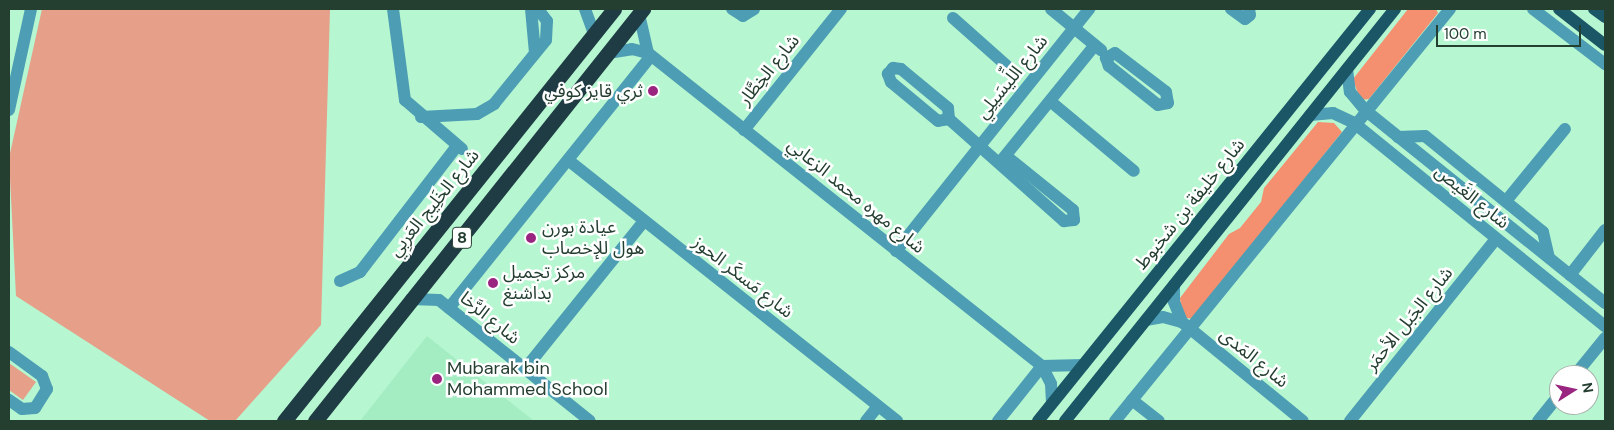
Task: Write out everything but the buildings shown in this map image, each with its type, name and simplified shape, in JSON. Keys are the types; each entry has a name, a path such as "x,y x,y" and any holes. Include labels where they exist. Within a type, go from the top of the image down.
{"highway":[{"name":"شارع الخَلِيج العَربِي","path":"284,421 614,9"},
{"name":"8","path":"315,421 641,11"}],"main road":[{"name":"شارع خليفة بن شخبوط","path":"1038,421 1370,9"},
{"path":"1065,421 1395,9"},
{"path":"1559,9 1605,45"},
{"path":"1594,9 1605,17"}],"street":[{"path":"9,110 31,9"},
{"path":"340,281 360,272 459,148 408,104 401,89 393,9"},
{"path":"531,9 535,53"},
{"path":"421,117 453,115 489,109 535,53 548,30 538,9"},
{"path":"585,9 594,34"},
{"path":"732,9 747,16 754,9"},
{"name":"شارع الخِطَّار","path":"744,130 840,9"},
{"name":"شارع اللِّيسَيلِي","path":"1050,9 1108,55 1119,55 1166,92 1168,103 1158,104 1109,66 1108,55"},
{"name":"شارع اللِّيسَيلِي","path":"896,251 1089,9"},
{"path":"1231,9 1245,19 1250,15 1249,9"},
{"path":"1115,421 1185,325 1450,9"},
{"path":"1533,9 1544,14 1605,64"},
{"path":"449,308 650,54 641,11"},
{"path":"953,18 1016,74"},
{"path":"1002,160 1095,45"},
{"path":"608,53 632,49 650,54"},
{"name":"شارع مهره محمد الزعابي","path":"650,54 1042,366 1051,384 1052,403"},
{"name":"شارع اللِّيسَيلِي","path":"949,119 938,121 891,82 890,70 897,67 908,74 948,108 949,119 979,148 1002,160 1073,210 1074,220 1064,221 1002,160"},
{"name":"شارع الغَيص","path":"1347,69 1350,92 1365,110 1605,303"},
{"path":"1050,101 1134,171"},
{"name":"شارع الغَيص","path":"1310,116 1332,113 1354,123 1605,326"},
{"path":"446,136 453,115"},
{"path":"1506,201 1565,130"},
{"path":"1398,137 1425,136 1545,234 1549,257"},
{"name":"شارع مَسكَر الحوز","path":"568,160 897,421"},
{"path":"525,369 644,221"},
{"path":"1570,274 1605,230"},
{"name":"شارع الجَبل الأحمَر","path":"1350,421 1496,239"},
{"name":"شارع الرَّخا","path":"436,270 438,299"},
{"path":"1174,285 1174,302 1185,325"},
{"name":"شارع الرَّخا","path":"411,298 438,299 590,421"},
{"name":"شارع المَدى","path":"1146,320 1163,317 1185,325 1303,421"},
{"path":"1583,365 1605,338"},
{"path":"9,352 42,376 47,389 42,403 31,409 9,400"},
{"path":"998,421 1042,366 1083,365"},
{"path":"1132,400 1159,421"},
{"path":"866,421 878,406"},
{"path":"1538,421 1549,407"}],"shaded area":[{"path":"42,9 330,9 321,325 235,421 210,421 16,296 9,158"},
{"path":"1408,9 1436,9 1438,13 1369,99 1360,100 1353,79"},
{"path":"1318,122 1334,123 1342,132 1193,319 1182,317 1180,298 1229,234 1240,228 1261,202 1264,188"},
{"name":"Mubarak bin Mohammed School","path":"427,336 534,421 360,421"},
{"path":"9,363 36,382 23,400 9,390"}],"place":[{"name":"ثري قايز كوفي","path":"653,91"},
{"name":"عيادة بورن هول للإخصاب","path":"531,238"},
{"name":"مركز تجميل بداشنغ","path":"493,283"},
{"name":"Mubarak bin Mohammed School","path":"437,379"}]}
